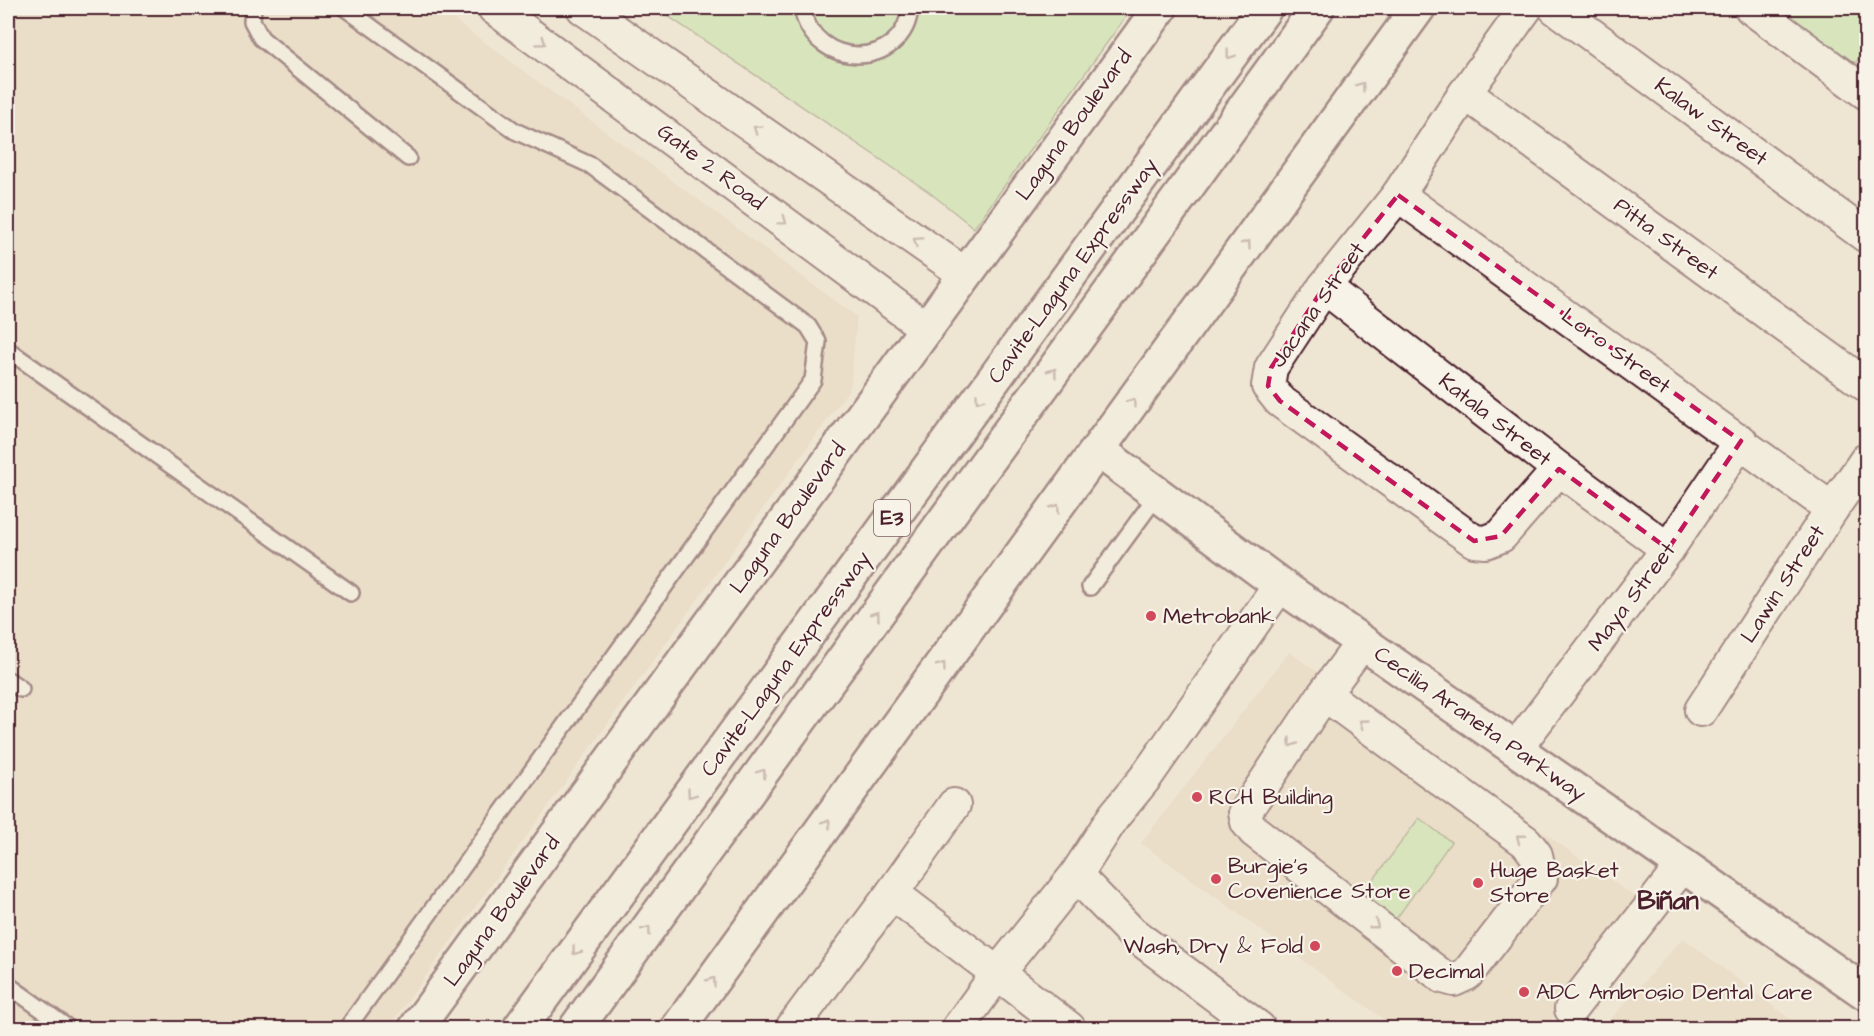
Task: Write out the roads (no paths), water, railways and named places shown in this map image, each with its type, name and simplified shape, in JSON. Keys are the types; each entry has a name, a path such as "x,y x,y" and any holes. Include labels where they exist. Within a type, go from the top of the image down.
{"main road":[{"name":"Laguna Boulevard","path":"416,1029 1160,8"},
{"name":"Cavite–Laguna Expressway","path":"519,1029 1265,8"},
{"name":"Cavite–Laguna Expressway","path":"576,1029 1317,8"},
{"path":"678,1029 1418,8"},
{"name":"Cecilia Araneta Parkway","path":"1098,450 1362,643 1866,993"}],"street":[{"name":"Gate 2 Road","path":"495,8 926,328"},
{"path":"583,8 965,274"},
{"name":"Jacana Street","path":"1526,8 1465,93 1398,195 1324,287 1271,368 1268,386 1280,401 1474,541 1486,542 1501,536 1559,469"},
{"name":"Kalaw Street","path":"1555,8 1866,236"},
{"path":"1750,8 1863,83"},
{"name":"Pitta Street","path":"1465,93 1866,385"},
{"name":"Loro Street","path":"1398,195 1832,509"},
{"name":"Katala Street","path":"1324,287 1559,469 1668,549"},
{"name":"Maya Street","path":"1516,748 1668,549 1741,441"},
{"name":"Lawin Street","path":"1701,710 1866,460"},
{"path":"958,1029 997,974 1076,875 1114,816 1146,777 1280,585"},
{"path":"1324,694 1526,842 1536,855 1541,878 1467,974 1454,980 1443,977 1254,831 1247,822 1245,812 1324,694 1362,643"},
{"path":"792,1029 954,805"},
{"path":"1571,1009 1683,865"},
{"path":"1076,875 1132,933 1259,1029"},
{"path":"892,893 1069,1029"}],"lane":[{"path":"253,8 252,21 261,38 408,158"},
{"path":"345,8 515,130 590,165 808,326 818,342 813,380 347,1029"},
{"path":"802,8 806,24 814,37 832,50 854,56 882,49 894,40 904,27 910,8"},
{"path":"8,350 351,593"},
{"path":"1090,587 1158,494"},
{"path":"8,680 21,689"},
{"path":"8,985 68,1029"}],"place":[{"name":"Metrobank","path":"1151,616"},
{"name":"RCH Building","path":"1197,797"},
{"name":"Burgie's Covenience Store","path":"1216,879"},
{"name":"Huge Basket Store","path":"1478,883"},
{"name":"Wash, Dry & Fold","path":"1315,946"},
{"name":"Decimal","path":"1397,971"},
{"name":"ADC Ambrosio Dental Care","path":"1524,992"}],"district":[{"name":"Biñan","path":"1668,901"}]}
